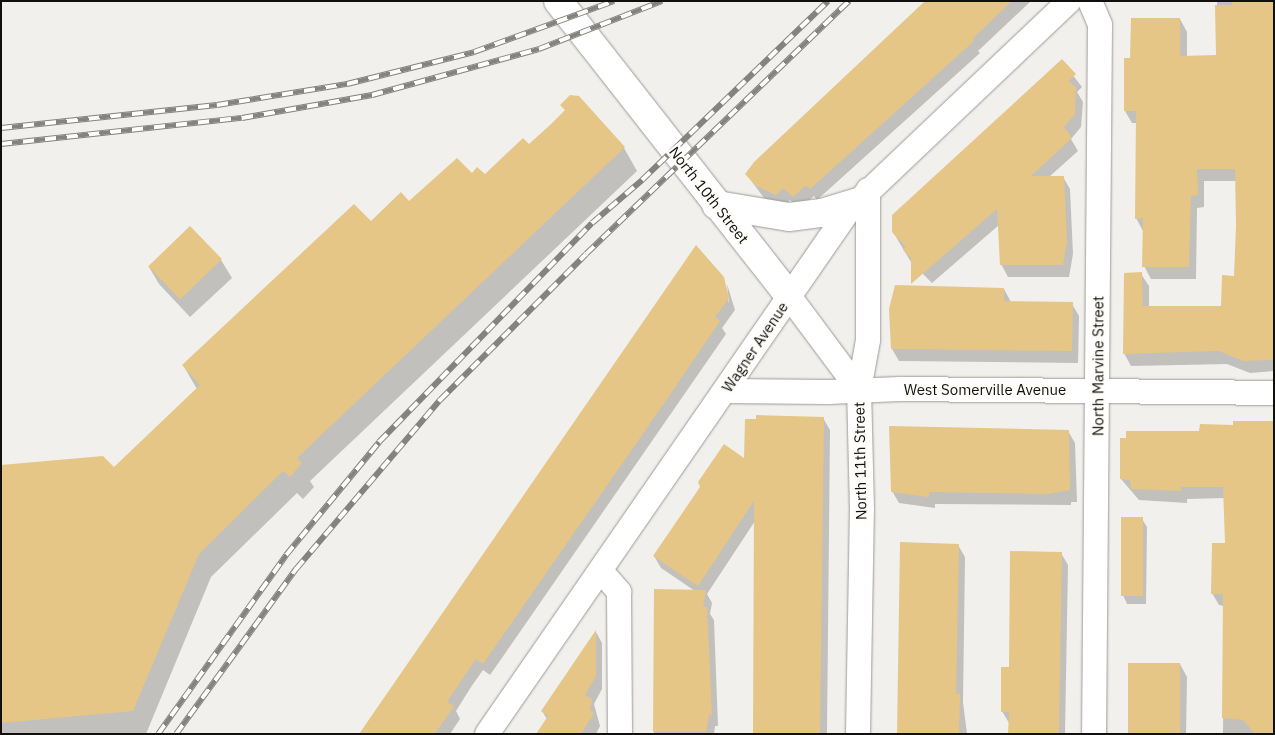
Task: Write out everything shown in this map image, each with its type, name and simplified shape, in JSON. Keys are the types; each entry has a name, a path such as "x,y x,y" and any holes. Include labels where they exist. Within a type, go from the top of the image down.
{"street":[{"name":"North 10th Street","path":"558,1 789,296 859,390"},
{"name":"Wagner Avenue","path":"487,734 726,391 789,296 863,196 1069,1"},
{"name":"North Marvine Street","path":"1090,1 1100,25 1094,734"},
{"path":"716,204 789,217 822,213 863,196"},
{"name":"North 11th Street","path":"858,734 862,510 859,390 868,340 863,196"},
{"name":"West Somerville Avenue","path":"726,391 1274,393"},
{"path":"601,571 619,592 620,734"}],"building":[{"path":"925,1 1012,1 972,39 974,41 810,189 806,185 793,197 783,188 776,195 756,186 745,174 754,162"},
{"path":"1232,1 1274,1 1274,360 1243,361 1219,351 1123,354 1124,273 1142,272 1143,306 1221,306 1222,275 1234,276 1236,226 1235,169 1197,169 1198,195 1191,196 1189,267 1142,267 1143,218 1135,219 1136,111 1124,111 1124,58 1130,58 1131,18 1180,18 1180,56 1216,55 1215,5 1232,5"},
{"path":"1062,59 1076,74 1069,81 1076,88 1075,114 1064,127 1072,138 1031,176 1064,176 1067,241 1063,265 1000,265 997,209 911,284 911,258 903,250 906,247 892,232 892,215"},
{"path":"570,95 579,96 625,147 297,458 302,463 290,477 283,471 199,554 133,711 1,723 1,465 103,456 114,467 200,385 182,365 354,204 371,221 401,192 409,201 457,158 472,173 477,167 485,174 523,138 529,144 550,125 565,110 560,105"},
{"path":"190,226 222,259 180,299 148,266"},
{"path":"696,245 724,277 729,298 715,317 720,321 667,399 483,664 476,659 447,702 454,706 435,734 359,734"},
{"path":"895,285 1004,288 1004,301 1073,302 1072,351 891,349 889,309"},
{"path":"756,415 824,417 820,734 753,734 754,501 698,586 653,556 700,487 698,482 724,444 744,458 745,419 756,419"},
{"path":"1233,421 1274,421 1274,734 1255,734 1243,720 1222,718 1223,594 1211,594 1212,543 1225,543 1223,487 1181,487 1181,491 1131,489 1130,480 1120,479 1120,438 1126,438 1126,431 1199,431 1200,424 1233,425"},
{"path":"889,426 1069,430 1070,490 1048,494 929,492 929,497 891,492"},
{"path":"1121,517 1143,517 1143,596 1121,596"},
{"path":"900,542 959,544 956,694 960,694 959,734 897,734"},
{"path":"1010,551 1062,552 1059,734 1008,734 1009,712 1001,712 1001,667 1009,667"},
{"path":"654,589 706,590 703,607 707,607 712,715 709,715 706,732 653,732"},
{"path":"596,630 596,676 585,695 592,699 590,710 594,713 581,734 536,734 548,716 541,711"},
{"path":"1128,663 1180,663 1180,734 1128,734"}],"railway":[{"path":"1,128 217,105 347,84 474,52 614,1"},
{"path":"1,144 242,118 372,95 539,49 662,1"},
{"path":"158,734 286,555 379,442 592,223 642,180 828,1"},
{"path":"176,734 296,569 440,400 586,254 849,1"}]}
